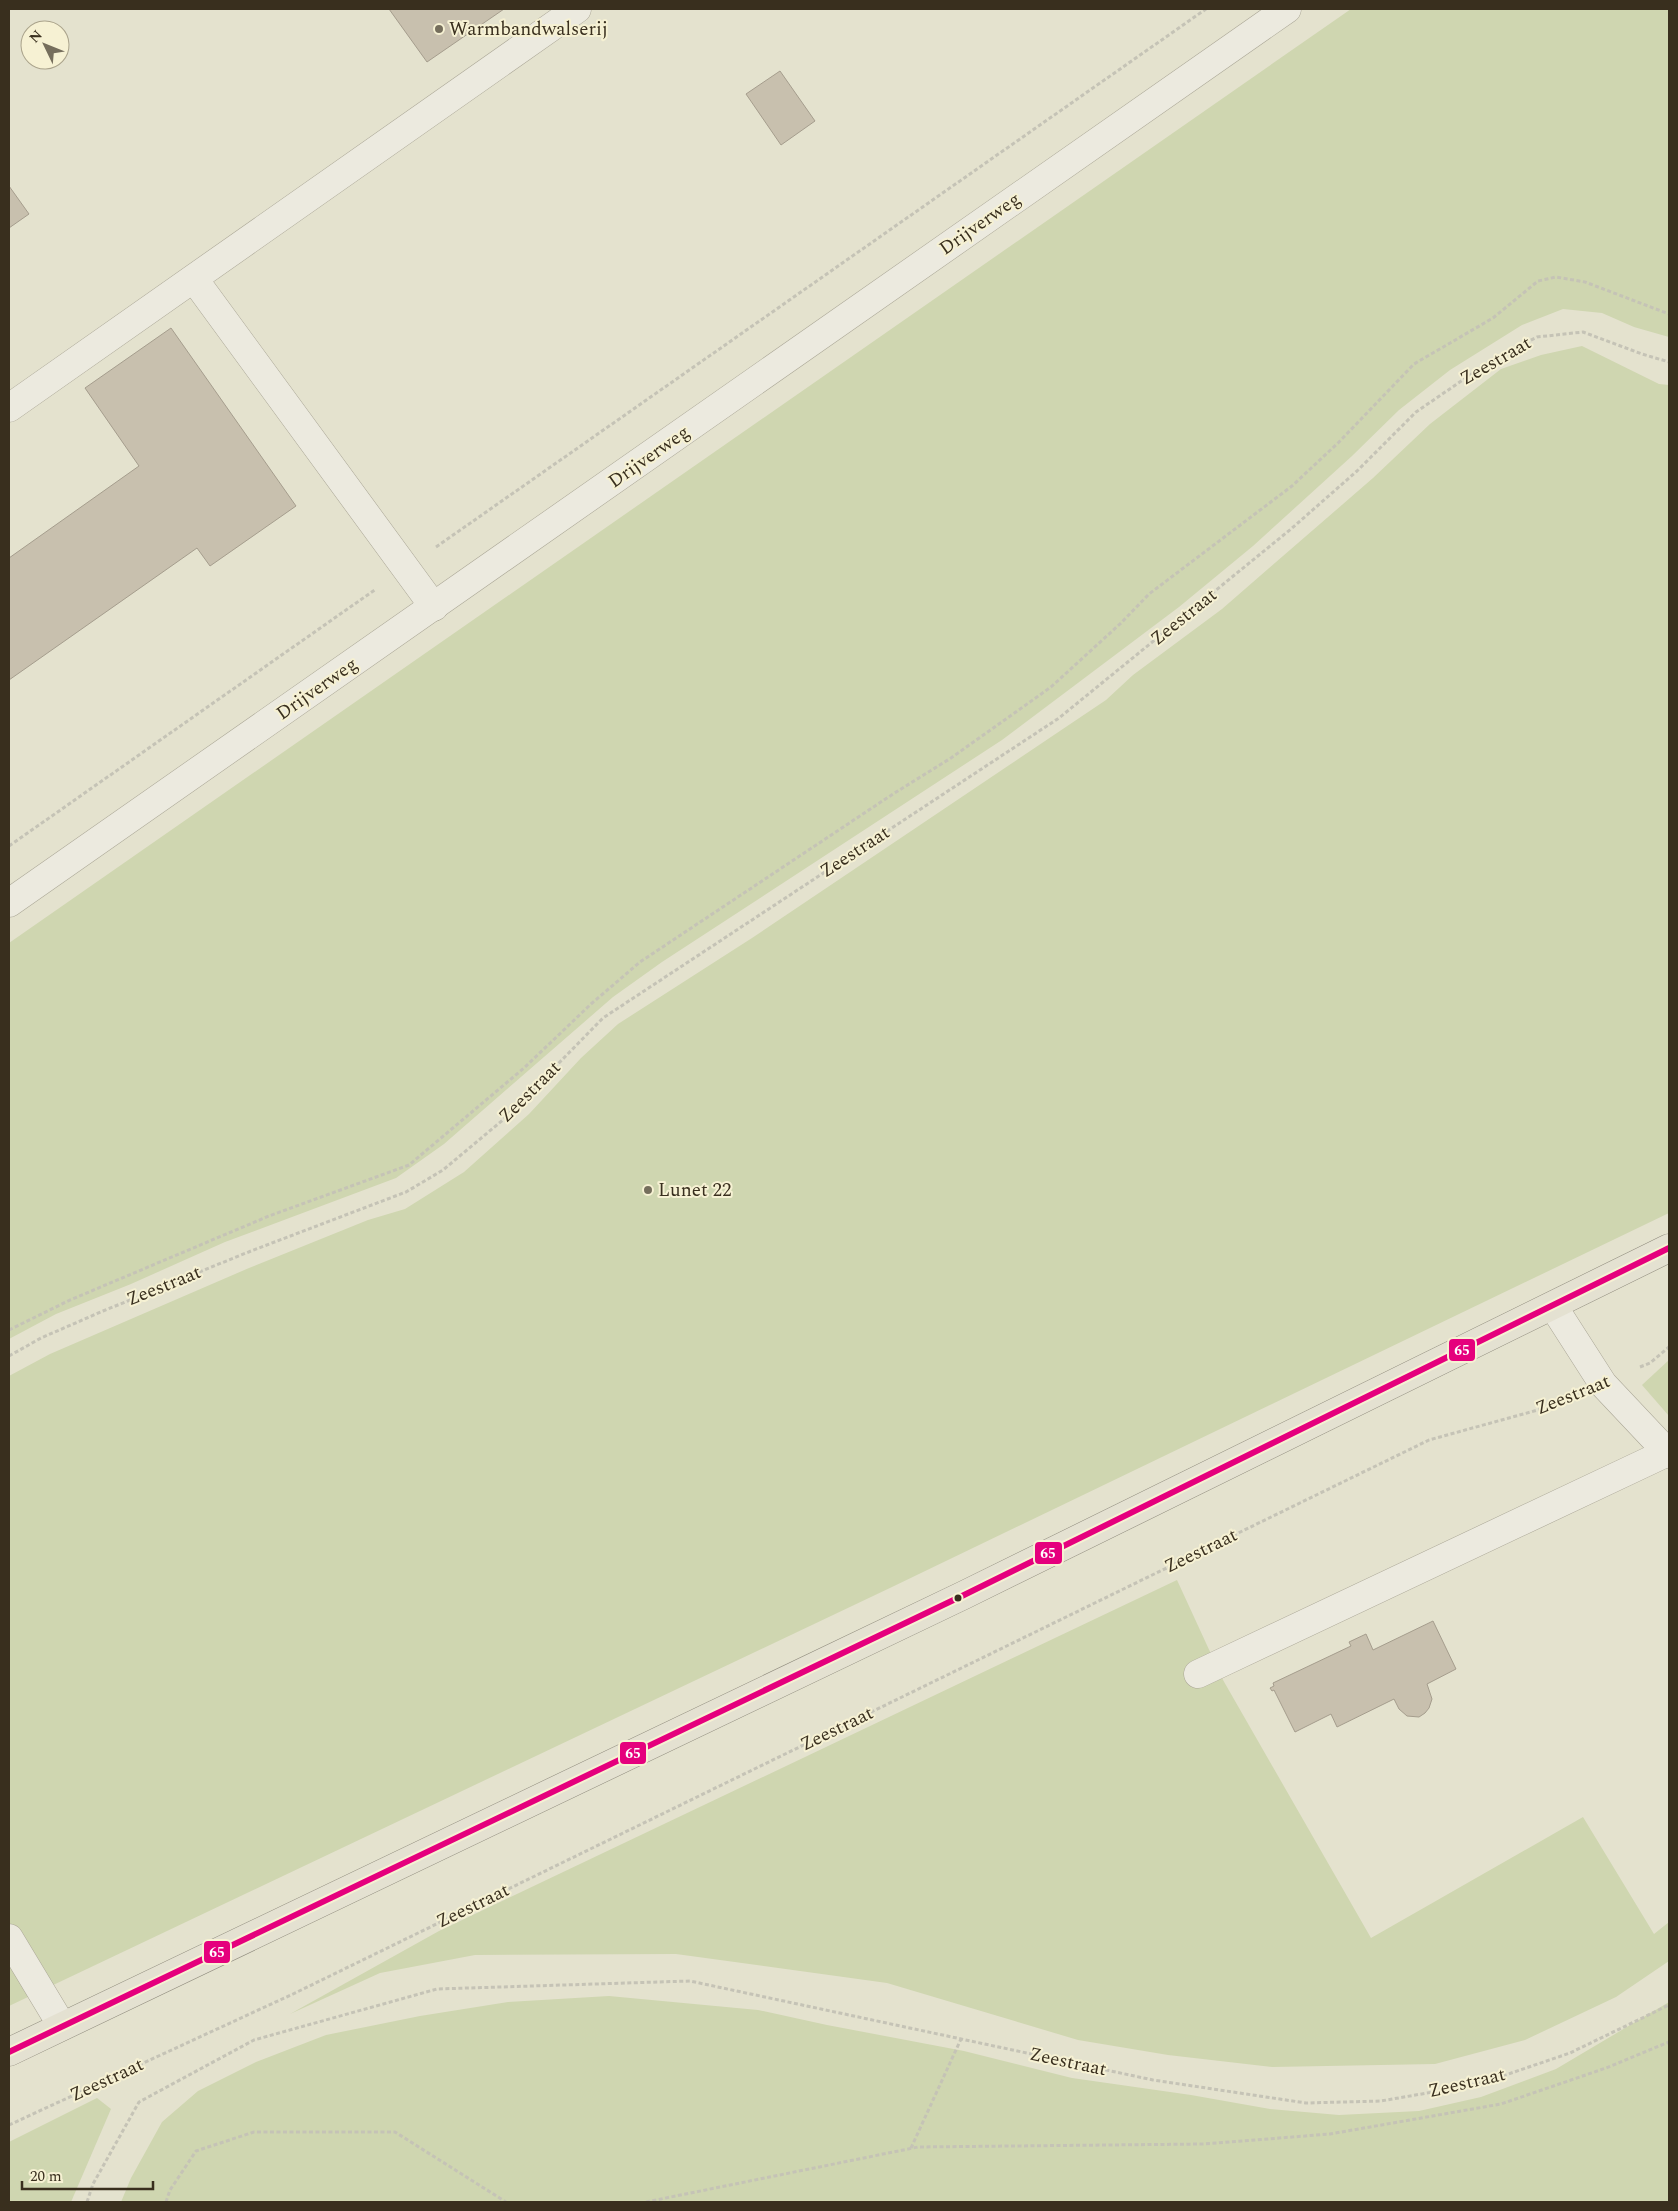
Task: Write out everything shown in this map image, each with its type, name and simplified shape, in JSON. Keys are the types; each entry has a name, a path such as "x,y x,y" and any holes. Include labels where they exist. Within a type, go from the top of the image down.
{"main road":[{"path":"9,2052 964,1595 1669,1248"}],"street":[{"path":"9,408 577,9"},
{"name":"Drijverweg","path":"9,903 434,608 1287,9"},
{"path":"194,279 434,608"},
{"path":"1198,1674 1668,1453 1604,1384 1553,1306"},
{"path":"9,1938 62,2026"}],"path":[{"path":"9,846 1206,9"},
{"path":"9,1330 70,1300 269,1216 410,1165 524,1068 590,1004 640,962 893,794 951,758 1051,687 1121,623 1149,594 1292,486 1339,442 1414,364 1492,318 1538,281 1556,277 1585,282 1669,314"},
{"name":"Zeestraat","path":"9,1356 41,1338 112,1307 250,1251 406,1192 443,1170 504,1119 603,1018 1059,718 1291,529 1357,471 1416,412 1492,360 1537,337 1583,332 1669,362"},
{"name":"Zeestraat","path":"9,2125 293,1994 1429,1440 1556,1405 1650,1363 1669,1347"},
{"name":"Zeestraat","path":"87,2202 94,2184 139,2102 254,2040 437,1989 690,1982 1153,2080 1306,2104 1381,2101 1488,2081 1570,2053 1669,2005"},
{"path":"911,2148 961,2039"},
{"path":"646,2202 911,2148 1204,2144 1330,2134 1501,2104 1606,2068 1669,2042"},
{"path":"166,2202 170,2190 196,2151 254,2132 395,2132 506,2202"}],"green space":[{"path":"1351,9 1669,9 1669,337 1634,327 1602,313 1563,309 1522,325 1450,370 1399,410 1352,456 1253,546 1179,607 1002,740 662,962 613,997 444,1144 396,1178 225,1242 131,1284 56,1314 9,1339 9,943"},
{"path":"1582,346 1659,384 1669,385 1669,1213 892,1587 9,2006 9,1376 50,1354 249,1268 368,1220 405,1209 464,1172 529,1114 581,1058 618,1024 752,938 1106,700 1133,675 1222,609 1373,478 1430,424 1501,369 1541,355"},
{"path":"1669,1360 1669,1416 1642,1385"},
{"path":"1177,1580 1223,1680 1371,1938 1583,1817 1654,1934 1669,1922 1669,1961 1616,1997 1525,2040 1435,2064 1272,2067 1168,2055 1078,2040 887,1983 676,1954 475,1955 380,1973 290,2014 439,1931"},
{"path":"609,1996 758,2010 964,2051 1072,2078 1191,2095 1270,2109 1339,2115 1419,2111 1481,2097 1556,2069 1669,2002 1669,2202 121,2202 131,2178 162,2122 198,2091 256,2062 326,2035 420,2016 508,2002"},
{"path":"97,2098 111,2109 71,2202 9,2202 9,2142"}],"building":[{"name":"Warmbandwalserij","path":"389,9 504,9 427,62"},
{"path":"780,71 815,121 781,145 746,94"},
{"path":"9,186 29,214 9,228"},
{"path":"171,328 296,506 210,566 197,548 9,680 9,558 139,466 85,388"},
{"path":"1433,1621 1456,1669 1427,1684 1432,1699 1425,1713 1419,1717 1407,1716 1399,1709 1394,1699 1337,1727 1331,1714 1295,1732 1274,1690 1272,1691 1270,1688 1274,1686 1273,1683 1351,1646 1349,1642 1366,1634 1373,1650"}],"transit line":[{"name":"65","path":"9,2052 964,1595 1669,1248"}],"place":[{"name":"Warmbandwalserij","path":"439,29"},
{"name":"Lunet 22","path":"648,1190"}]}
